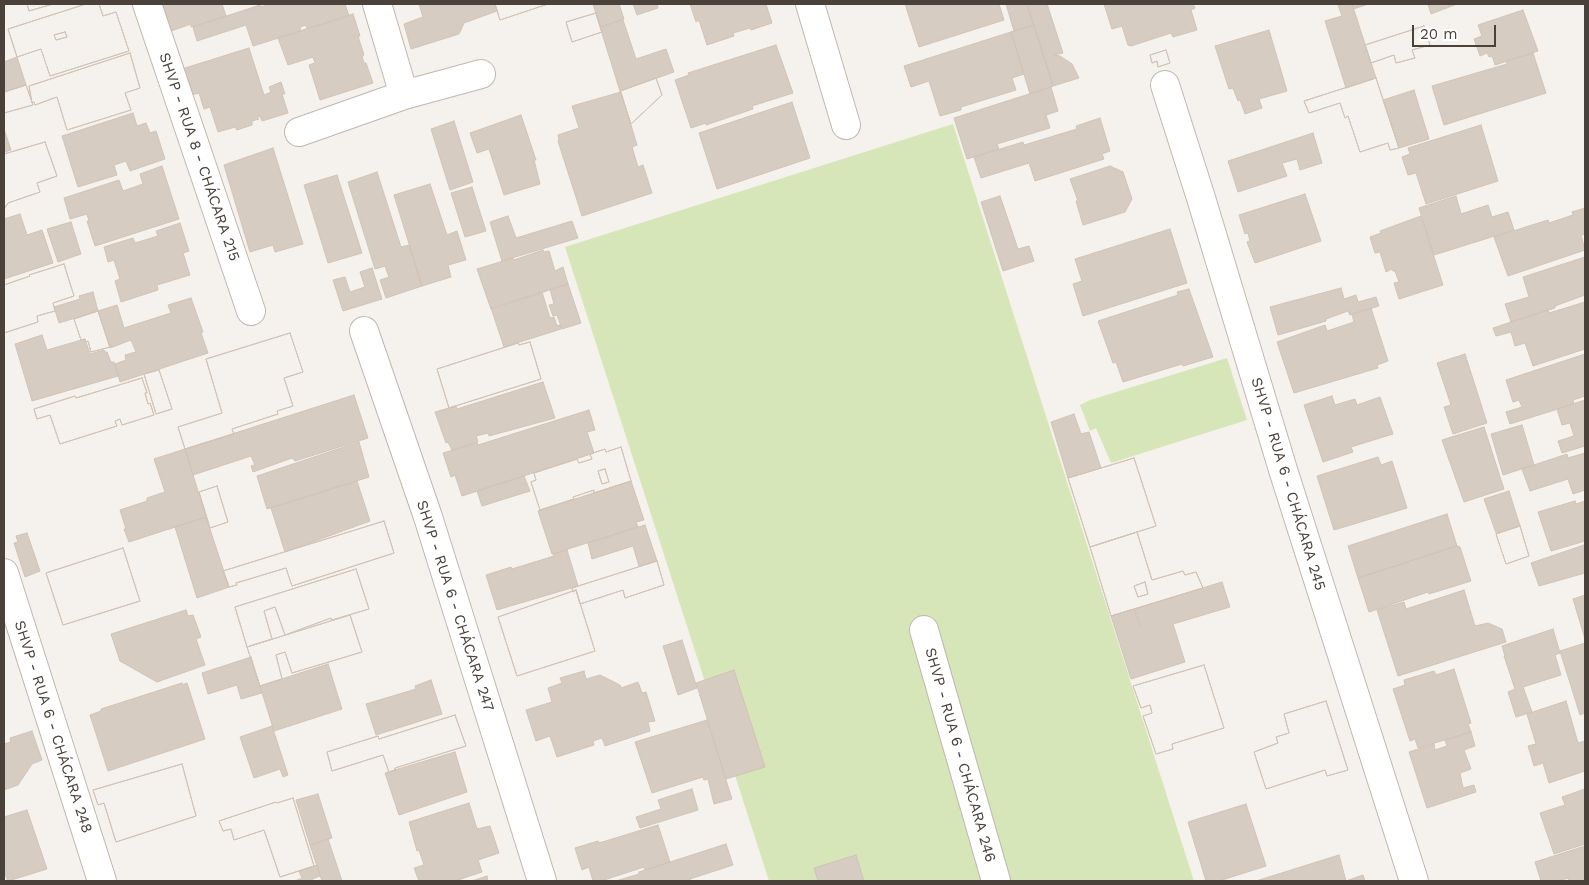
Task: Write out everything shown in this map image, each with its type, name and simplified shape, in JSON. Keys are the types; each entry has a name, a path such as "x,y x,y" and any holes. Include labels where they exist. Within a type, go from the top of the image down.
{"street":[{"name":"SHVP - RUA 8 - CHÁCARA 215","path":"147,4 251,311"},
{"path":"377,4 404,95"},
{"path":"810,4 846,126"},
{"path":"299,132 404,95 481,74"},
{"name":"SHVP - RUA 6 - CHÁCARA 245","path":"1165,85 1284,473 1414,881"},
{"name":"SHVP - RUA 6 - CHÁCARA 247","path":"364,331 428,517 542,881"},
{"name":"SHVP - RUA 6 - CHÁCARA 248","path":"4,573 102,881"},
{"name":"SHVP - RUA 6 - CHÁCARA 246","path":"924,630 996,881"}],"green space":[{"path":"953,124 1194,881 769,881 565,247"},
{"path":"1227,358 1247,420 1111,463 1096,428 1090,431 1080,405 1090,400"}],"building":[{"path":"27,4 53,4 29,11"},
{"path":"27,4 53,4 29,11"},
{"path":"86,4 99,4 103,16 116,12 129,51 50,76 41,49 17,57 8,29","holes":["65,32 67,37 56,40 54,35"]},
{"path":"86,4 99,4 103,16 116,12 129,51 50,76 41,49 17,57 8,29","holes":["65,32 67,37 56,40 54,35"]},
{"path":"162,4 222,4 226,16 171,31"},
{"path":"269,4 345,4 349,16 307,29 306,25 300,27 301,31 253,46 246,25 197,41 193,27 260,5 261,7"},
{"path":"419,4 495,4 497,11 464,23 459,34 411,49 404,24 423,17"},
{"path":"495,4 548,4 500,20"},
{"path":"495,4 548,4 500,20"},
{"path":"593,4 619,4 624,19 600,27"},
{"path":"633,4 657,4 658,8 637,15"},
{"path":"690,4 766,4 772,23 751,30 750,28 733,33 734,36 707,45 699,20 696,22"},
{"path":"905,4 999,4 1004,20 919,47"},
{"path":"1006,4 1027,4 1034,25 1014,31"},
{"path":"1027,4 1047,4 1063,53 1054,55 1060,56 1072,64 1079,78 1053,86"},
{"path":"1104,4 1193,4 1195,8 1191,10 1197,30 1173,37 1171,33 1131,46 1128,45 1122,26 1112,29"},
{"path":"1352,4 1376,78 1346,88 1325,21 1342,16 1338,5"},
{"path":"1352,4 1369,4 1353,9"},
{"path":"1428,4 1457,4 1431,14"},
{"path":"1523,10 1538,51 1495,65 1492,56 1489,57 1487,53 1480,56 1474,39 1482,36 1478,25"},
{"path":"596,13 602,32 572,42 566,22"},
{"path":"596,13 602,32 572,42 566,22"},
{"path":"353,14 360,36 358,36 364,55 362,56 364,63 366,63 373,83 320,100 309,65 315,63 313,57 288,65 278,38"},
{"path":"623,20 636,59 666,49 674,72 620,91 600,27"},
{"path":"1034,25 1053,86 1030,94 1011,32"},
{"path":"1424,26 1430,45 1412,50 1415,58 1396,63 1394,55 1371,63 1365,45"},
{"path":"1424,26 1430,45 1412,50 1415,58 1396,63 1394,55 1371,63 1365,45"},
{"path":"1269,30 1287,91 1259,99 1262,108 1245,114 1233,88 1229,89 1215,46"},
{"path":"1011,32 1024,74 1012,78 1016,90 961,107 961,110 940,116 929,81 911,87 904,66"},
{"path":"776,45 793,93 752,106 753,109 706,125 706,123 691,128 675,80 689,75 688,73"},
{"path":"249,48 264,95 271,92 269,87 281,82 285,94 282,94 288,113 262,121 260,116 257,117 259,119 252,121 252,125 237,130 235,127 218,132 210,107 204,109 199,93 191,95 182,69"},
{"path":"1166,50 1170,63 1158,67 1157,61 1152,63 1150,55"},
{"path":"1166,50 1170,63 1158,67 1157,61 1152,63 1150,55"},
{"path":"130,53 140,88 125,93 131,110 67,130 57,97 35,105 34,102 32,103 29,86"},
{"path":"130,53 140,88 125,93 131,110 67,130 57,97 35,105 34,102 32,103 29,86"},
{"path":"1533,53 1546,93 1444,125 1432,86 1507,64 1506,61"},
{"path":"17,57 26,85 4,92 4,62"},
{"path":"656,78 662,95 631,124 620,91"},
{"path":"656,78 662,95 631,124 620,91"},
{"path":"1376,78 1399,148 1390,150 1388,143 1360,152 1348,116 1345,118 1340,103 1309,113 1304,101"},
{"path":"1376,78 1399,148 1390,150 1388,143 1360,152 1348,116 1345,118 1340,103 1309,113 1304,101"},
{"path":"26,85 33,105 4,113 4,92"},
{"path":"26,85 33,105 4,113 4,92"},
{"path":"1051,87 1058,111 1046,115 1050,128 997,144 999,149 967,159 954,118"},
{"path":"1414,90 1429,139 1399,148 1383,100"},
{"path":"621,92 637,145 632,147 638,167 643,165 652,193 582,216 558,141 558,135 579,128 572,106"},
{"path":"792,102 810,158 717,189 699,133"},
{"path":"133,113 137,126 146,123 150,133 156,131 165,159 130,171 126,161 114,165 117,175 78,187 62,136"},
{"path":"521,115 536,160 534,160 540,184 504,195 489,149 477,153 470,133"},
{"path":"1100,118 1110,151 1102,154 1104,159 1035,181 1029,163 981,178 974,157 1023,142 1024,145 1077,129 1076,126"},
{"path":"454,121 473,182 450,190 431,129"},
{"path":"1481,125 1498,181 1426,204 1416,173 1408,175 1402,157 1410,154 1408,148"},
{"path":"4,129 11,150 4,152"},
{"path":"1313,133 1322,163 1300,170 1297,159 1282,163 1287,176 1238,192 1228,161"},
{"path":"45,142 57,176 37,183 40,192 8,203 4,209 4,154"},
{"path":"45,142 57,176 37,183 40,192 8,203 4,209 4,154"},
{"path":"273,148 303,244 275,252 273,245 250,252 224,165"},
{"path":"162,166 179,219 95,246 87,221 89,221 87,214 70,219 64,198 119,180 123,191 143,184 140,174"},
{"path":"1110,166 1123,172 1132,199 1125,212 1083,225 1076,201 1078,201 1070,179"},
{"path":"377,172 401,247 409,245 422,286 386,298 380,280 389,277 385,266 375,269 348,182"},
{"path":"337,175 362,253 328,263 304,185"},
{"path":"430,184 447,235 457,231 466,260 448,265 451,277 422,286 394,195"},
{"path":"472,187 486,231 465,237 451,193"},
{"path":"1305,194 1321,241 1255,263 1247,242 1250,241 1248,233 1245,234 1239,215"},
{"path":"1000,196 1018,249 1029,246 1034,261 1003,271 981,202"},
{"path":"1456,196 1461,214 1488,205 1492,217 1508,212 1514,230 1434,255 1419,208"},
{"path":"1585,208 1585,234 1581,235 1585,250 1508,276 1494,237 1548,220 1549,223 1573,215 1572,212"},
{"path":"20,214 27,235 42,230 53,263 4,279 4,219"},
{"path":"508,216 516,238 572,221 578,238 502,261 490,222"},
{"path":"1421,216 1443,285 1399,299 1394,283 1399,282 1395,271 1392,269 1386,272 1380,252 1375,253 1370,237 1381,233 1380,231"},
{"path":"71,222 81,254 58,262 47,229"},
{"path":"180,223 189,251 183,253 190,275 157,285 158,290 121,302 115,281 120,279 114,260 108,262 104,247 133,238 135,243 158,236 156,231"},
{"path":"1170,229 1187,283 1083,316 1073,284 1082,281 1075,259"},
{"path":"543,250 544,252 549,251 555,271 563,267 568,284 491,309 477,269 513,258 514,260"},
{"path":"1585,257 1585,295 1555,306 1555,308 1511,322 1505,304 1529,297 1523,277"},
{"path":"64,264 74,296 53,303 55,311 37,316 38,322 4,333 4,285"},
{"path":"64,264 74,296 53,303 55,311 37,316 38,322 4,333 4,285"},
{"path":"372,268 382,299 343,311 333,280 345,277 350,292 365,287 360,272"},
{"path":"568,284 581,323 562,329 557,315 553,316 549,305 554,304 550,289"},
{"path":"1341,288 1344,299 1356,295 1358,302 1376,297 1379,306 1350,315 1348,311 1326,319 1326,321 1278,335 1270,307"},
{"path":"1189,289 1213,357 1183,366 1182,364 1123,382 1116,362 1113,363 1098,321 1178,295 1177,292"},
{"path":"93,292 98,311 59,323 54,307 80,299 79,296"},
{"path":"542,292 550,318 554,317 557,326 560,325 561,329 504,347 491,308"},
{"path":"191,298 208,353 120,382 115,364 126,360 125,355 136,352 131,340 110,348 98,311 117,305 124,328 171,313 168,305"},
{"path":"1585,302 1585,349 1533,366 1525,343 1515,346 1511,332 1496,336 1493,328 1548,310 1549,313"},
{"path":"1371,308 1388,361 1377,365 1378,368 1294,393 1277,342 1325,325 1327,331 1354,322 1352,314"},
{"path":"98,311 110,347 91,352 88,341 86,342 85,339 81,340 74,319"},
{"path":"98,311 110,347 91,352 88,341 86,342 85,339 81,340 74,319"},
{"path":"290,333 303,372 284,378 293,406 277,411 278,414 232,429 234,434 185,449 178,427 222,413 206,359"},
{"path":"290,333 303,372 284,378 293,406 277,411 278,414 232,429 234,434 185,449 178,427 222,413 206,359"},
{"path":"42,335 47,350 85,339 90,354 104,350 107,352 111,362 114,362 118,376 32,401 15,344"},
{"path":"530,342 541,379 449,408 437,369 518,343 519,345"},
{"path":"530,342 541,379 449,408 437,369 518,343 519,345"},
{"path":"1465,354 1487,423 1453,434 1444,407 1451,405 1437,363"},
{"path":"1585,354 1585,396 1573,400 1574,404 1510,424 1506,412 1522,407 1519,400 1513,402 1506,380"},
{"path":"159,370 172,409 156,414 144,374"},
{"path":"159,370 172,409 156,414 144,374"},
{"path":"142,378 148,404 150,403 154,415 122,425 120,419 115,421 117,426 60,444 50,415 37,419 34,409"},
{"path":"142,378 148,404 150,403 154,415 122,425 120,419 115,421 117,426 60,444 50,415 37,419 34,409"},
{"path":"543,382 555,418 489,436 488,433 476,436 478,442 452,450 448,442 446,443 435,412 456,406 457,409"},
{"path":"354,395 368,438 295,461 292,458 253,472 251,466 255,465 251,456 193,475 185,449"},
{"path":"1332,396 1335,405 1355,399 1357,405 1380,397 1393,434 1351,447 1353,452 1323,462 1304,405"},
{"path":"1585,400 1585,446 1562,453 1558,441 1574,436 1570,423 1562,425 1557,409"},
{"path":"589,410 595,430 587,432 594,453 462,496 455,475 451,477 443,453 477,443 478,445"},
{"path":"1074,414 1081,434 1089,432 1101,468 1068,478 1051,422"},
{"path":"1522,425 1534,465 1503,475 1491,434"},
{"path":"1484,427 1504,489 1464,502 1442,440"},
{"path":"359,442 369,477 267,509 257,476"},
{"path":"621,447 631,481 594,493 594,490 540,510 531,482 536,480 534,473 577,459 579,463 592,459 590,454 605,449 606,452","holes":["605,469 609,482 602,484 598,471"]},
{"path":"621,447 631,481 594,493 594,490 540,510 531,482 536,480 534,473 577,459 579,463 592,459 590,454 605,449 606,452","holes":["605,469 609,482 602,484 598,471"]},
{"path":"185,449 206,517 129,542 120,510 147,501 147,498 165,492 154,459"},
{"path":"1585,453 1585,490 1573,494 1568,479 1530,491 1522,469 1567,454 1568,458"},
{"path":"1378,457 1381,465 1392,461 1407,508 1334,530 1317,476"},
{"path":"1134,458 1156,526 1090,547 1068,478"},
{"path":"1134,458 1156,526 1090,547 1068,478"},
{"path":"524,476 530,491 482,506 477,491"},
{"path":"357,481 370,521 285,552 271,508"},
{"path":"631,481 644,520 636,522 638,527 552,554 538,511"},
{"path":"217,486 228,522 210,528 199,492"},
{"path":"217,486 228,522 210,528 199,492"},
{"path":"1509,491 1520,526 1496,533 1484,499"},
{"path":"1575,501 1576,504 1585,501 1585,541 1551,551 1538,512"},
{"path":"1447,514 1457,546 1358,578 1348,546"},
{"path":"206,517 229,587 197,598 175,527"},
{"path":"384,521 394,553 292,586 286,568 236,583 237,585 229,587 223,571"},
{"path":"384,521 394,553 292,586 286,568 236,583 237,585 229,587 223,571"},
{"path":"645,525 657,561 639,566 633,546 592,559 588,543"},
{"path":"1520,526 1529,556 1506,564 1496,534"},
{"path":"1520,526 1529,556 1506,564 1496,534"},
{"path":"1137,532 1152,580 1183,571 1185,575 1196,572 1203,588 1111,616 1090,547","holes":["1145,582 1148,594 1138,597 1134,586"]},
{"path":"1137,532 1152,580 1183,571 1185,575 1196,572 1203,588 1111,616 1090,547","holes":["1145,582 1148,594 1138,597 1134,586"]},
{"path":"27,533 40,571 25,577 14,543 18,542 16,536"},
{"path":"1584,545 1585,573 1539,586 1531,563"},
{"path":"1457,546 1460,547 1471,581 1429,594 1428,592 1369,612 1358,578"},
{"path":"123,548 140,601 63,625 46,573"},
{"path":"123,548 140,601 63,625 46,573"},
{"path":"567,550 578,586 497,610 486,575 511,567 512,569"},
{"path":"657,561 664,585 625,598 623,590 580,604 576,590 573,592 572,588"},
{"path":"657,561 664,585 625,598 623,590 580,604 576,590 573,592 572,588"},
{"path":"356,569 369,609 332,620 331,618 285,635 275,607 264,611 272,639 247,647 235,607"},
{"path":"356,569 369,609 332,620 331,618 285,635 275,607 264,611 272,639 247,647 235,607"},
{"path":"1222,582 1230,607 1173,624 1185,662 1131,679 1111,616 1134,609 1141,627 1135,609"},
{"path":"576,590 595,651 517,676 498,617"},
{"path":"576,590 595,651 517,676 498,617"},
{"path":"1464,590 1475,626 1488,623 1502,629 1506,642 1398,676 1377,610 1404,602 1406,609"},
{"path":"1585,595 1585,639 1573,599"},
{"path":"186,610 188,616 193,615 201,637 196,639 205,665 157,682 120,661 111,634"},
{"path":"350,615 362,652 292,673 285,652 276,655 282,679 260,686 247,647"},
{"path":"350,615 362,652 292,673 285,652 276,655 282,679 260,686 247,647"},
{"path":"1553,629 1560,653 1555,655 1561,675 1523,687 1532,712 1516,717 1508,692 1515,689 1502,646"},
{"path":"682,640 697,688 678,695 663,646"},
{"path":"1585,643 1585,713 1580,715 1560,651"},
{"path":"251,657 262,693 241,699 237,685 208,694 202,673"},
{"path":"328,664 342,709 274,731 260,686"},
{"path":"1204,665 1224,728 1172,744 1173,749 1156,754 1143,716 1152,713 1150,705 1141,708 1133,686"},
{"path":"1204,665 1224,728 1172,744 1173,749 1156,754 1143,716 1152,713 1150,705 1141,708 1133,686"},
{"path":"1454,669 1471,723 1468,724 1471,732 1418,748 1415,739 1410,741 1393,689 1405,685 1404,680 1434,671 1436,675"},
{"path":"734,670 765,767 726,779 696,683"},
{"path":"584,671 586,679 600,675 620,685 621,688 638,682 642,693 646,692 655,721 648,722 650,731 605,746 602,738 593,741 594,745 557,757 550,736 536,741 526,710 552,702 548,688 562,683 560,678"},
{"path":"431,680 442,714 376,735 366,704 416,689 415,686"},
{"path":"182,683 182,685 187,683 205,739 108,771 90,715 101,711 101,709"},
{"path":"1326,701 1348,770 1327,776 1325,770 1266,789 1254,752 1278,743 1276,737 1289,733 1284,714"},
{"path":"1326,701 1348,770 1327,776 1325,770 1266,789 1254,752 1278,743 1276,737 1289,733 1284,714"},
{"path":"1566,701 1578,743 1585,741 1585,771 1549,783 1543,763 1534,766 1528,746 1536,744 1527,714"},
{"path":"455,715 466,746 395,768 395,770 389,772 383,755 332,771 327,752 378,736 379,739"},
{"path":"455,715 466,746 395,768 395,770 389,772 383,755 332,771 327,752 378,736 379,739"},
{"path":"707,720 732,799 714,804 708,779 704,780 703,777 652,793 635,742"},
{"path":"272,726 288,775 283,777 280,769 254,778 240,737"},
{"path":"32,731 42,760 32,764 18,785 4,790 4,744 11,742 10,738"},
{"path":"1471,732 1475,746 1464,750 1471,769 1460,773 1463,788 1474,785 1476,792 1427,808 1409,752 1434,744 1435,750 1447,746 1445,740"},
{"path":"455,752 467,792 399,815 385,773"},
{"path":"182,764 196,816 116,842 104,803 98,805 93,790"},
{"path":"182,764 196,816 116,842 104,803 98,805 93,790"},
{"path":"692,789 698,810 640,828 636,817 661,809 658,800"},
{"path":"1585,789 1585,844 1554,854 1540,813 1565,805 1562,797"},
{"path":"318,794 332,838 310,845 296,800"},
{"path":"293,798 314,866 280,877 264,830 234,840 231,829 223,831 219,821"},
{"path":"293,798 314,866 280,877 264,830 234,840 231,829 223,831 219,821"},
{"path":"469,803 477,829 490,826 499,853 478,860 482,872 455,881 419,881 414,868 424,865 419,850 417,851 409,822"},
{"path":"1246,804 1266,866 1219,881 1206,881 1188,822"},
{"path":"27,810 47,869 8,881 4,871 4,817"},
{"path":"658,825 670,862 645,870 644,867 601,881 593,881 589,867 582,870 575,848 598,841 599,843"},
{"path":"328,839 342,881 322,881 310,845"},
{"path":"726,844 733,865 690,879 691,881 616,881 639,874 639,872"},
{"path":"1585,846 1585,881 1569,881 1568,878 1558,881 1541,881 1535,862"},
{"path":"856,855 864,881 818,881 814,868"},
{"path":"1339,855 1346,881 1256,881"},
{"path":"317,865 320,876 312,879 313,881 295,881 302,878 299,871"},
{"path":"1363,875 1365,881 1346,881"},
{"path":"487,876 488,881 472,881"}]}
